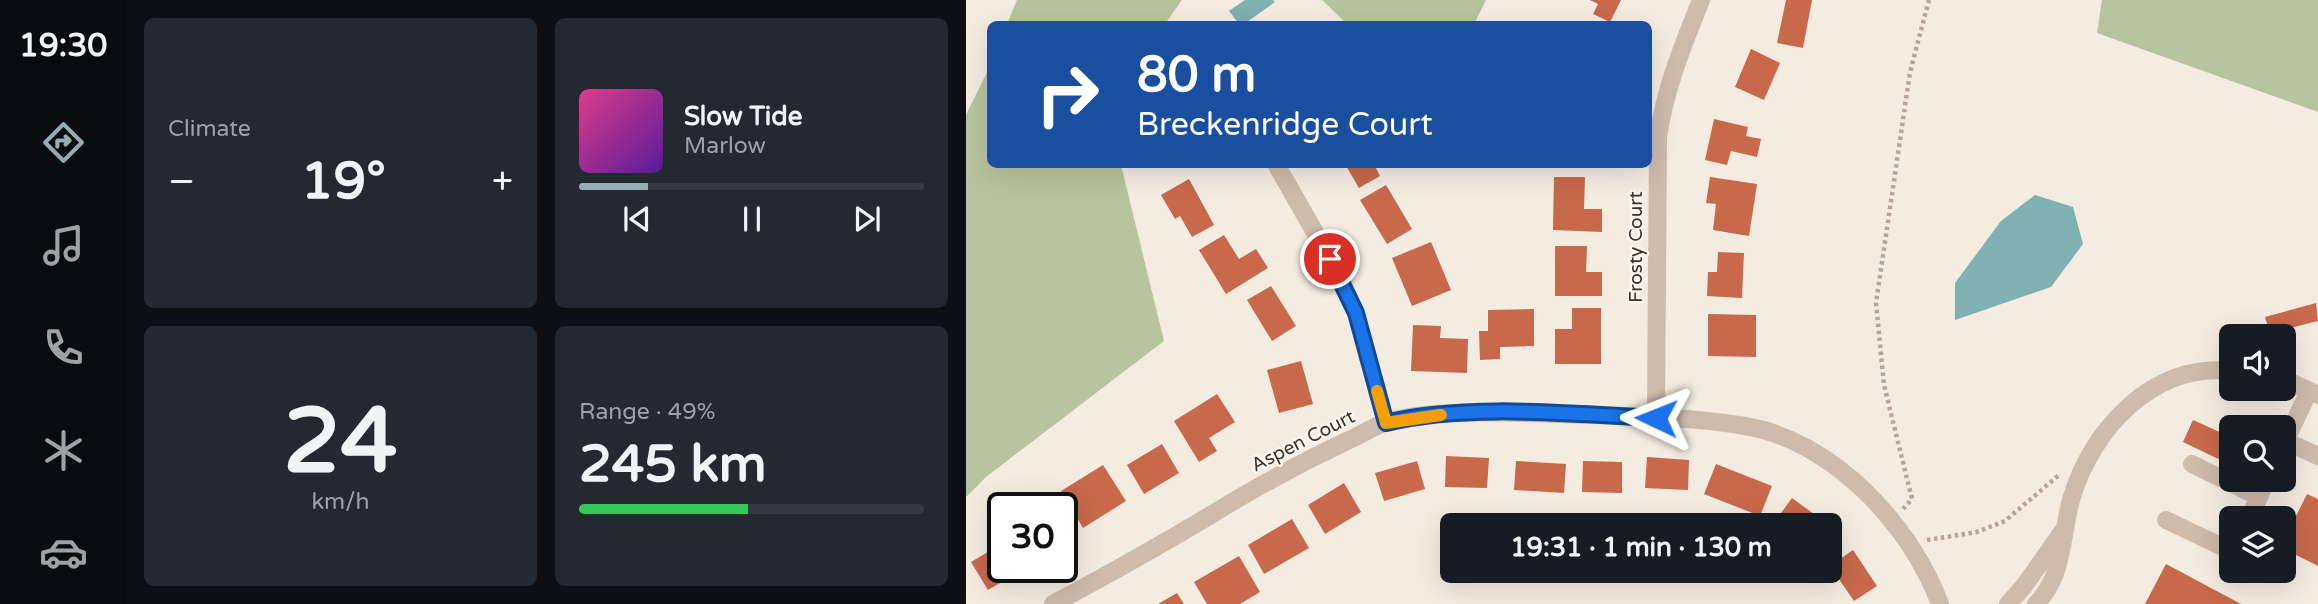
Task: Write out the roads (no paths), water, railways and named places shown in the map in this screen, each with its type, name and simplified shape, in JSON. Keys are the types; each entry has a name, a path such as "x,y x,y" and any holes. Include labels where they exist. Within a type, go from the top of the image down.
{"street":[{"name":"Frosty Court","path":"1656,418 1658,137 1661,112 1677,59 1701,0"},
{"path":"1278,168 1330,259 1356,313 1386,423"},
{"path":"2036,604 2059,569 2063,531 2072,496 2094,445 2128,405 2169,379 2219,370"},
{"path":"2296,385 2313,393 2296,423"},
{"name":"Aspen Court","path":"1053,604 1135,561 1287,469 1386,423 1438,414 1522,413 1656,418 1747,426 1790,441 1830,463 1865,490 1893,520 1909,542 1940,604"},
{"path":"2296,447 2318,456"},
{"path":"2192,464 2259,497"},
{"path":"2255,506 2261,492"},
{"path":"2166,520 2219,545"},
{"path":"2008,604 2063,531"}],"water":[{"path":"1245,0 1275,2 1248,21 1237,21 1229,11"},
{"path":"2035,195 2073,207 2083,244 2051,287 1955,320 1955,283 2001,221"}]}
